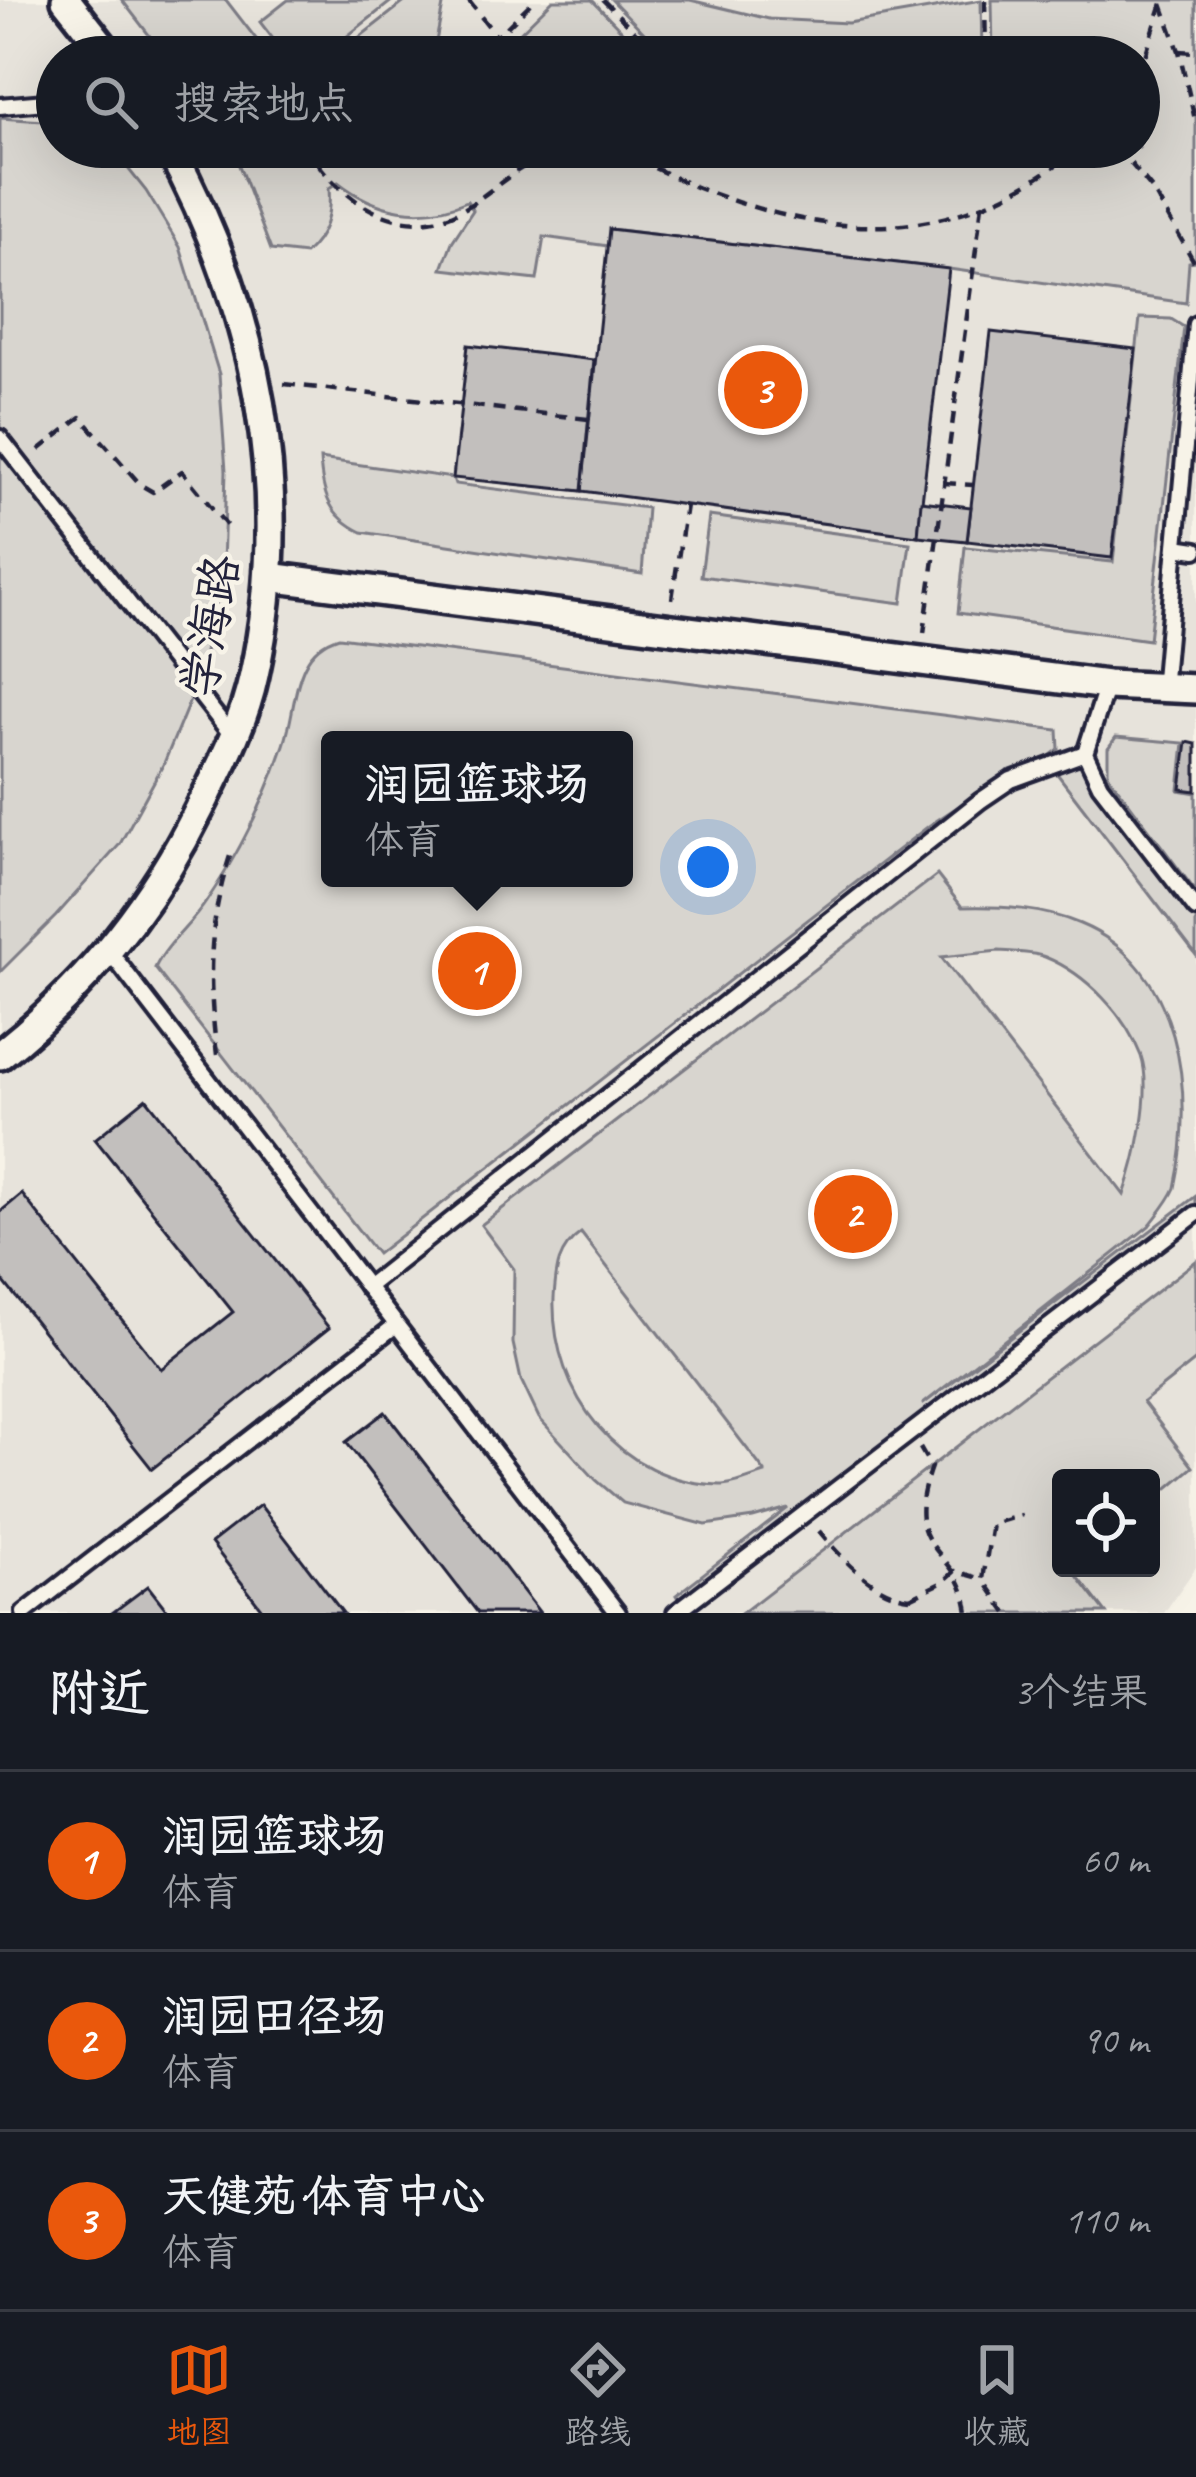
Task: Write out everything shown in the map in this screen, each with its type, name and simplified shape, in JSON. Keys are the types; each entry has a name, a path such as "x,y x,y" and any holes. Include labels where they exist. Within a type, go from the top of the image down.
{"street":[{"path":"66,0 94,36"},
{"name":"学海路","path":"0,1055 70,997 110,952 178,852 234,739 254,678 268,577 269,451 258,382 221,255 179,168"},
{"path":"268,577 1107,685 1196,689"},
{"path":"1163,690 1196,699"}],"lane":[{"path":"0,106 36,103"},
{"path":"1163,690 1196,324"},
{"path":"0,437 234,739"},
{"path":"1176,548 1196,550"},
{"path":"1107,685 1085,753 1100,785 1196,909"},
{"path":"367,1287 980,801 1011,780 1085,753"},
{"path":"110,952 618,1613"},
{"path":"675,1613 1196,1214"},
{"path":"24,1613 396,1325"}],"path":[{"path":"468,0 496,36"},
{"path":"498,36 534,0"},
{"path":"603,0 639,36"},
{"path":"985,0 986,36"},
{"path":"1162,2 1196,124"},
{"path":"1151,36 1162,2"},
{"path":"1179,51 1196,52"},
{"path":"323,168 344,195 371,211 400,220 427,221 452,215 518,168"},
{"path":"654,168 753,207 844,226 889,229 982,205 1052,168"},
{"path":"1134,168 1196,265"},
{"path":"921,662 982,205"},
{"path":"258,382 588,419"},
{"path":"21,464 81,417 141,485 153,492 182,471 230,531"},
{"path":"944,483 974,485"},
{"path":"668,628 686,505"},
{"path":"217,1055 208,995 209,955 219,888 230,856"},
{"path":"910,1433 931,1467 919,1516 928,1544 955,1571 968,1613"},
{"path":"803,1513 856,1570 892,1596 910,1598 944,1582 955,1571"},
{"path":"983,1579 992,1524 1022,1515"},
{"path":"955,1571 983,1579 1006,1613"},
{"path":"906,1613 910,1598"}],"shaded area":[{"path":"0,0 1196,0 1196,1567 1164,1613 0,1613"},
{"path":"122,0 226,0 254,36 150,36"},
{"path":"288,0 393,0 348,36 271,36 260,22"},
{"path":"407,0 444,0 437,36 361,36"},
{"path":"553,0 592,0 627,36 516,36"},
{"path":"612,0 690,0 769,19 848,23 981,0 982,36 647,36"},
{"path":"992,0 1196,0 1196,261 1189,262 1186,303 610,229 608,246 544,237 537,280 442,269 452,242 473,210 467,201 433,211 400,210 368,200 338,182 329,188 326,224 312,247 305,254 271,250 240,168 1160,168 1160,36 993,36"},
{"path":"0,118 36,121 36,168 128,168 146,191 180,247 219,374 226,471 223,566 200,676 164,763 120,844 0,972"},
{"path":"1140,318 1171,319 1184,327 1149,640 958,613 965,547 1113,562"},
{"path":"320,459 453,478 455,484 647,508 642,574 362,532 329,503"},
{"path":"709,516 910,543 902,603 701,576"},
{"path":"339,637 1058,730 1059,749 1015,769 930,825 377,1254 155,968 206,902 260,806 312,654"},
{"path":"1116,737 1184,743 1179,790 1196,793 1196,892 1108,775 1108,748"},
{"path":"1085,753 1196,909 1196,955 1052,767"},
{"path":"937,875 962,907 1052,914 1114,943 1140,969 1160,1001 1173,1036 1183,1112 1175,1188 1167,1203 1149,1226 922,1405 1196,1196 1196,1214 683,1606 676,1595 788,1508 706,1525 623,1503 596,1480 539,1418 521,1380 513,1343 514,1269 481,1225","holes":["999,951 1040,955 1061,964 1103,998 1134,1041 1144,1071 1144,1106 1124,1195 941,957","581,1233 765,1472 765,1473 725,1485 684,1480 651,1468 598,1427 579,1399 556,1334 557,1270 567,1246"]},
{"path":"1196,1261 1196,1360 1143,1402 1193,1467 1160,1494 1160,1469 1052,1469 1052,1577 1078,1577 1106,1613 742,1613"}],"building":[{"path":"609,229 949,269 918,536 582,491"},
{"path":"991,332 1136,349 1112,558 967,541"},
{"path":"468,345 594,360 582,491 453,478"},
{"path":"921,501 971,507 967,541 918,536"},
{"path":"1187,742 1196,744 1196,791 1181,789"},
{"path":"146,1098 329,1328 152,1469 0,1277 0,1212 22,1194 161,1369 233,1312 95,1139"},
{"path":"385,1412 540,1613 478,1613 346,1442"},
{"path":"260,1505 343,1613 265,1613 211,1543"},
{"path":"148,1586 169,1613 112,1613"}],"place":[{"name":"天健苑·体育中心","path":"763,390"},
{"name":"润园篮球场","path":"477,971"},
{"name":"润园田径场","path":"853,1214"}]}
